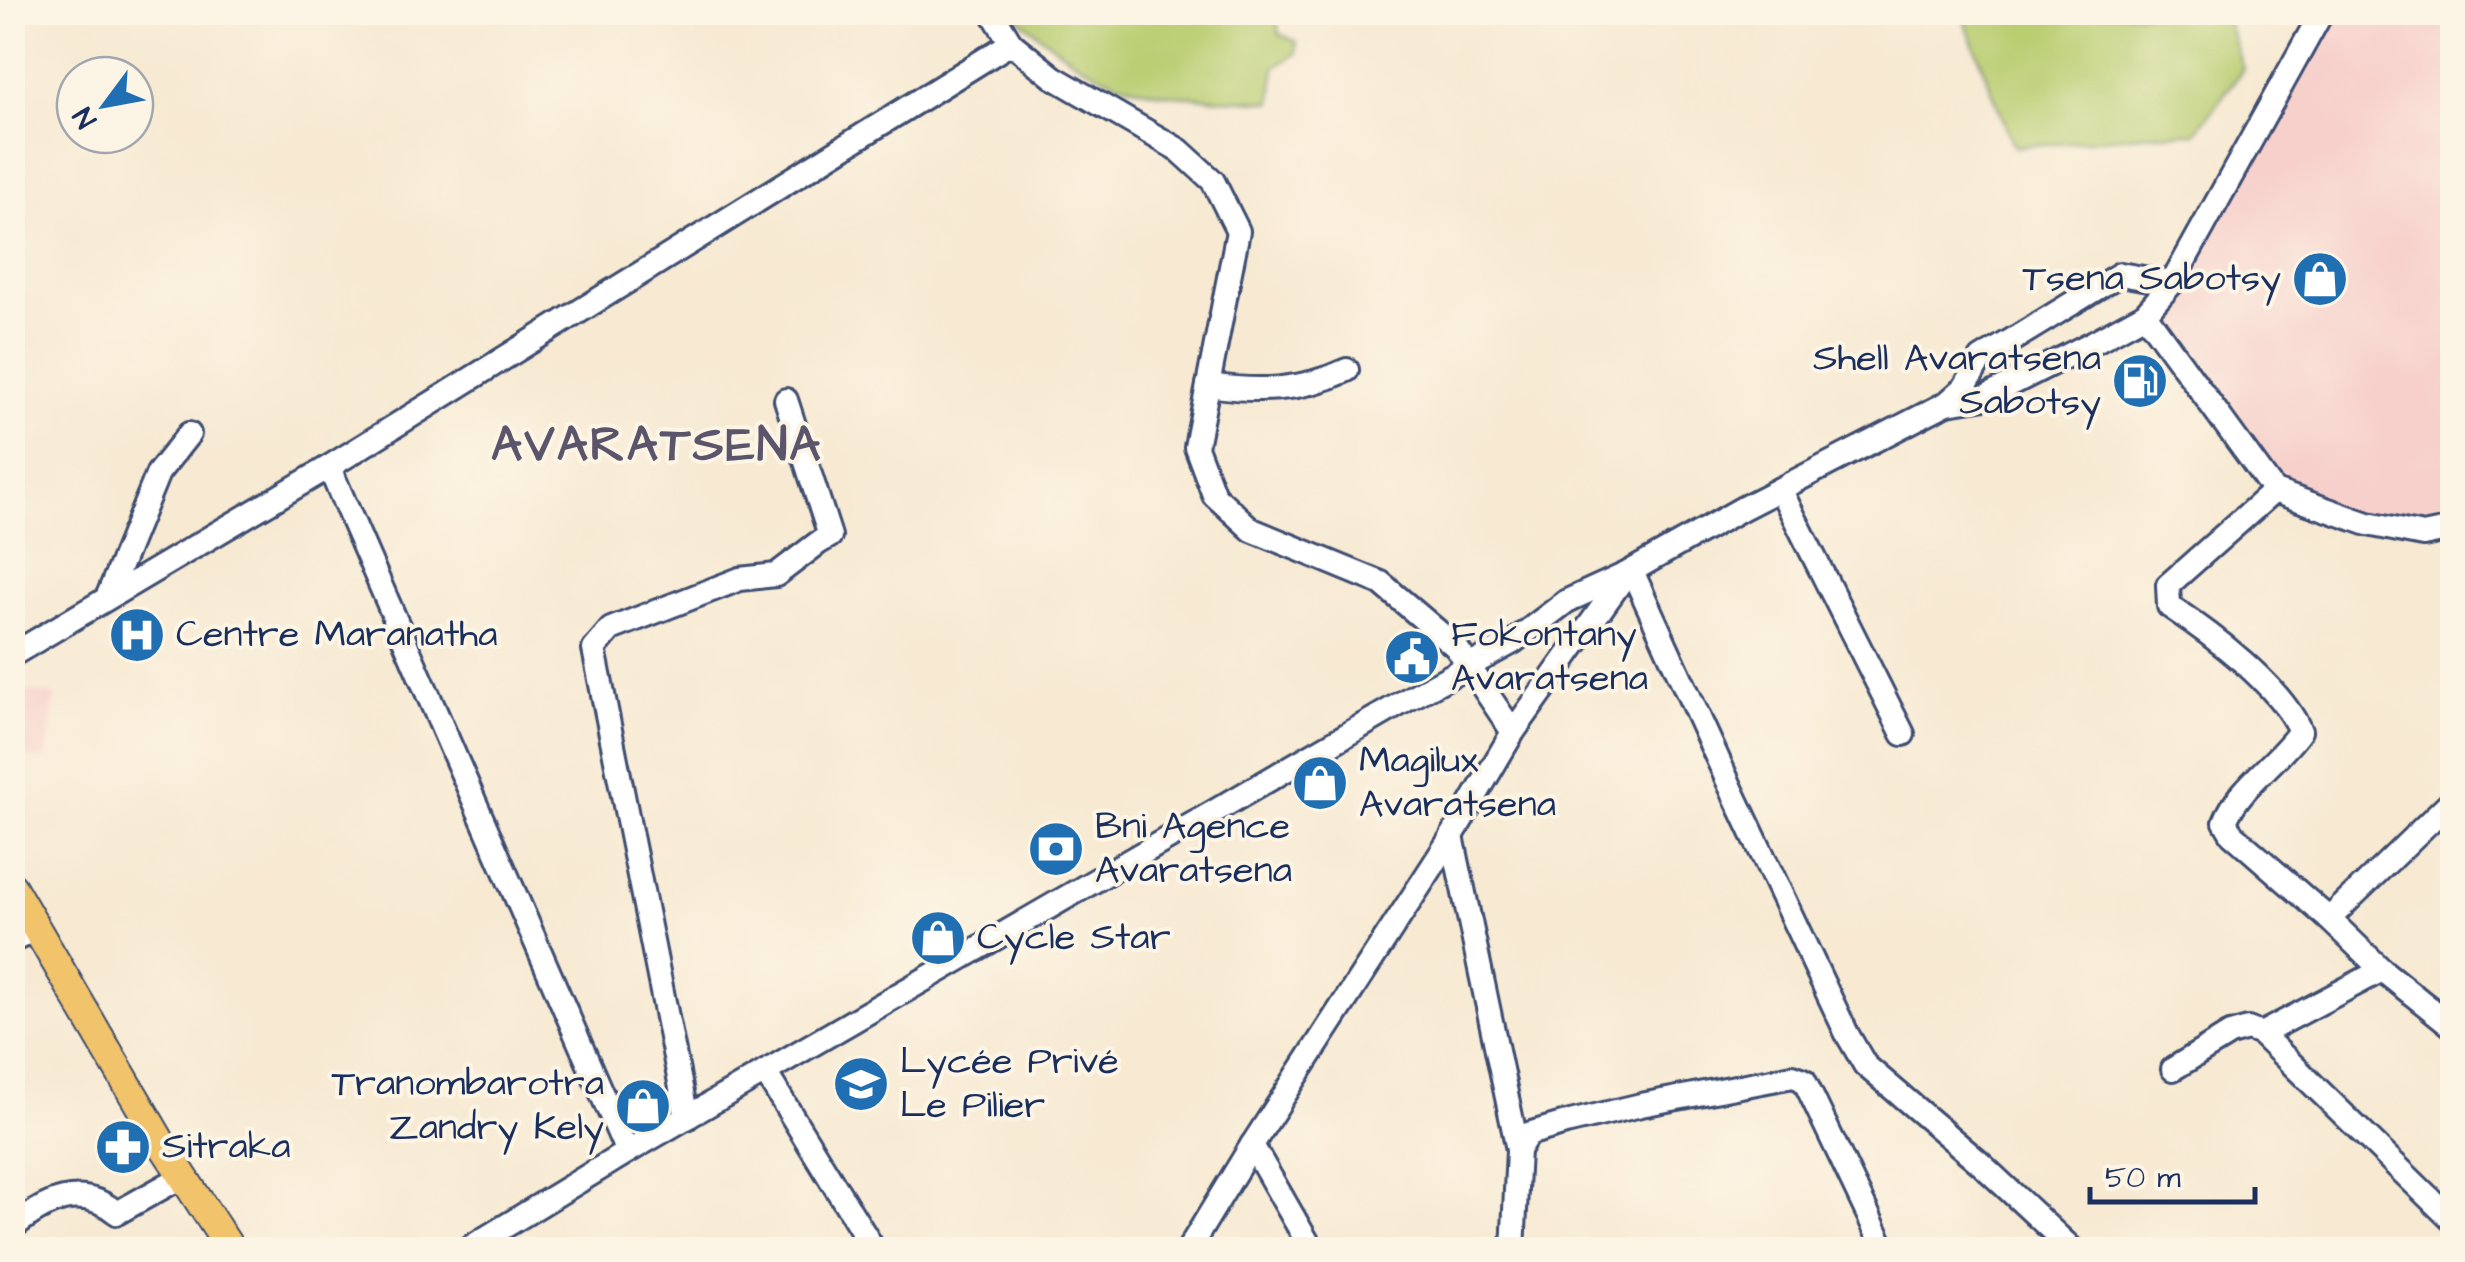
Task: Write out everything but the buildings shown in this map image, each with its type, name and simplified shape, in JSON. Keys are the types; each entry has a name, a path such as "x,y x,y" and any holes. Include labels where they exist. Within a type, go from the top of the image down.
{"main road":[{"path":"12,887 24,935 231,1250"}],"street":[{"path":"992,12 1011,43 1054,77 1179,150 1213,181 1238,231 1196,447 1214,495 1252,530 1381,583 1456,646 1513,732"},
{"path":"1947,403 1986,397 2144,314 2172,283 2322,12"},
{"path":"12,654 329,467 1011,43"},
{"path":"466,1250 627,1152 1513,642 1566,601 1629,573 1947,403 1964,388 1981,359 2120,274 2172,283"},
{"path":"2144,314 2274,492 2368,524 2423,535 2452,529"},
{"path":"1208,384 1250,391 1285,388 1328,379 1347,370"},
{"path":"687,1118 594,649 612,629 740,579 776,575 830,536 786,400"},
{"path":"106,598 158,473 189,434"},
{"path":"329,467 627,1152"},
{"path":"1780,489 1903,734"},
{"path":"2274,492 2168,585 2169,606 2208,632 2282,699 2300,731 2231,806 2225,822 2232,834 2382,970 2452,1026"},
{"path":"1188,1250 1452,836 1513,732 1629,573"},
{"path":"1629,573 1865,1065 1980,1163 2073,1250"},
{"path":"2329,919 2452,800"},
{"path":"1452,836 1518,1150 1513,1250"},
{"path":"2261,1034 2382,970"},
{"path":"2173,1069 2230,1034 2248,1029 2261,1034 2452,1220"},
{"path":"765,1072 874,1250"},
{"path":"1518,1150 1528,1134 1566,1123 1793,1076 1804,1080 1886,1250"},
{"path":"1252,1145 1312,1250"},
{"path":"12,1228 44,1207 84,1196 103,1202 117,1213 183,1176"}],"shaded area":[{"name":"Tsena Sabotsy","path":"2337,13 2452,13 2452,523 2401,531 2278,492 2160,329"},
{"path":"13,689 55,695 46,760 13,755"}],"green space":[{"path":"1012,13 1276,13 1279,34 1297,42 1296,54 1275,67 1272,102 1174,95 1135,88 1088,69"},
{"path":"1962,13 2229,13 2227,21 2243,69 2195,133 2014,147"}],"place":[{"name":"Tsena Sabotsy","path":"2320,279"},
{"name":"Shell Avaratsena Sabotsy","path":"2140,381"},
{"name":"Centre Maranatha","path":"137,635"},
{"name":"Fokontany Avaratsena","path":"1412,657"},
{"name":"Magilux Avaratsena","path":"1320,783"},
{"name":"Bni Agence Avaratsena","path":"1056,849"},
{"name":"Cycle Star","path":"938,938"},
{"name":"Lycée Privé Le Pilier","path":"861,1084"},
{"name":"Tranombarotra Zandry Kely","path":"643,1106"},
{"name":"Sitraka","path":"123,1147"}],"district":[{"name":"AVARATSENA","path":"657,446"}]}
